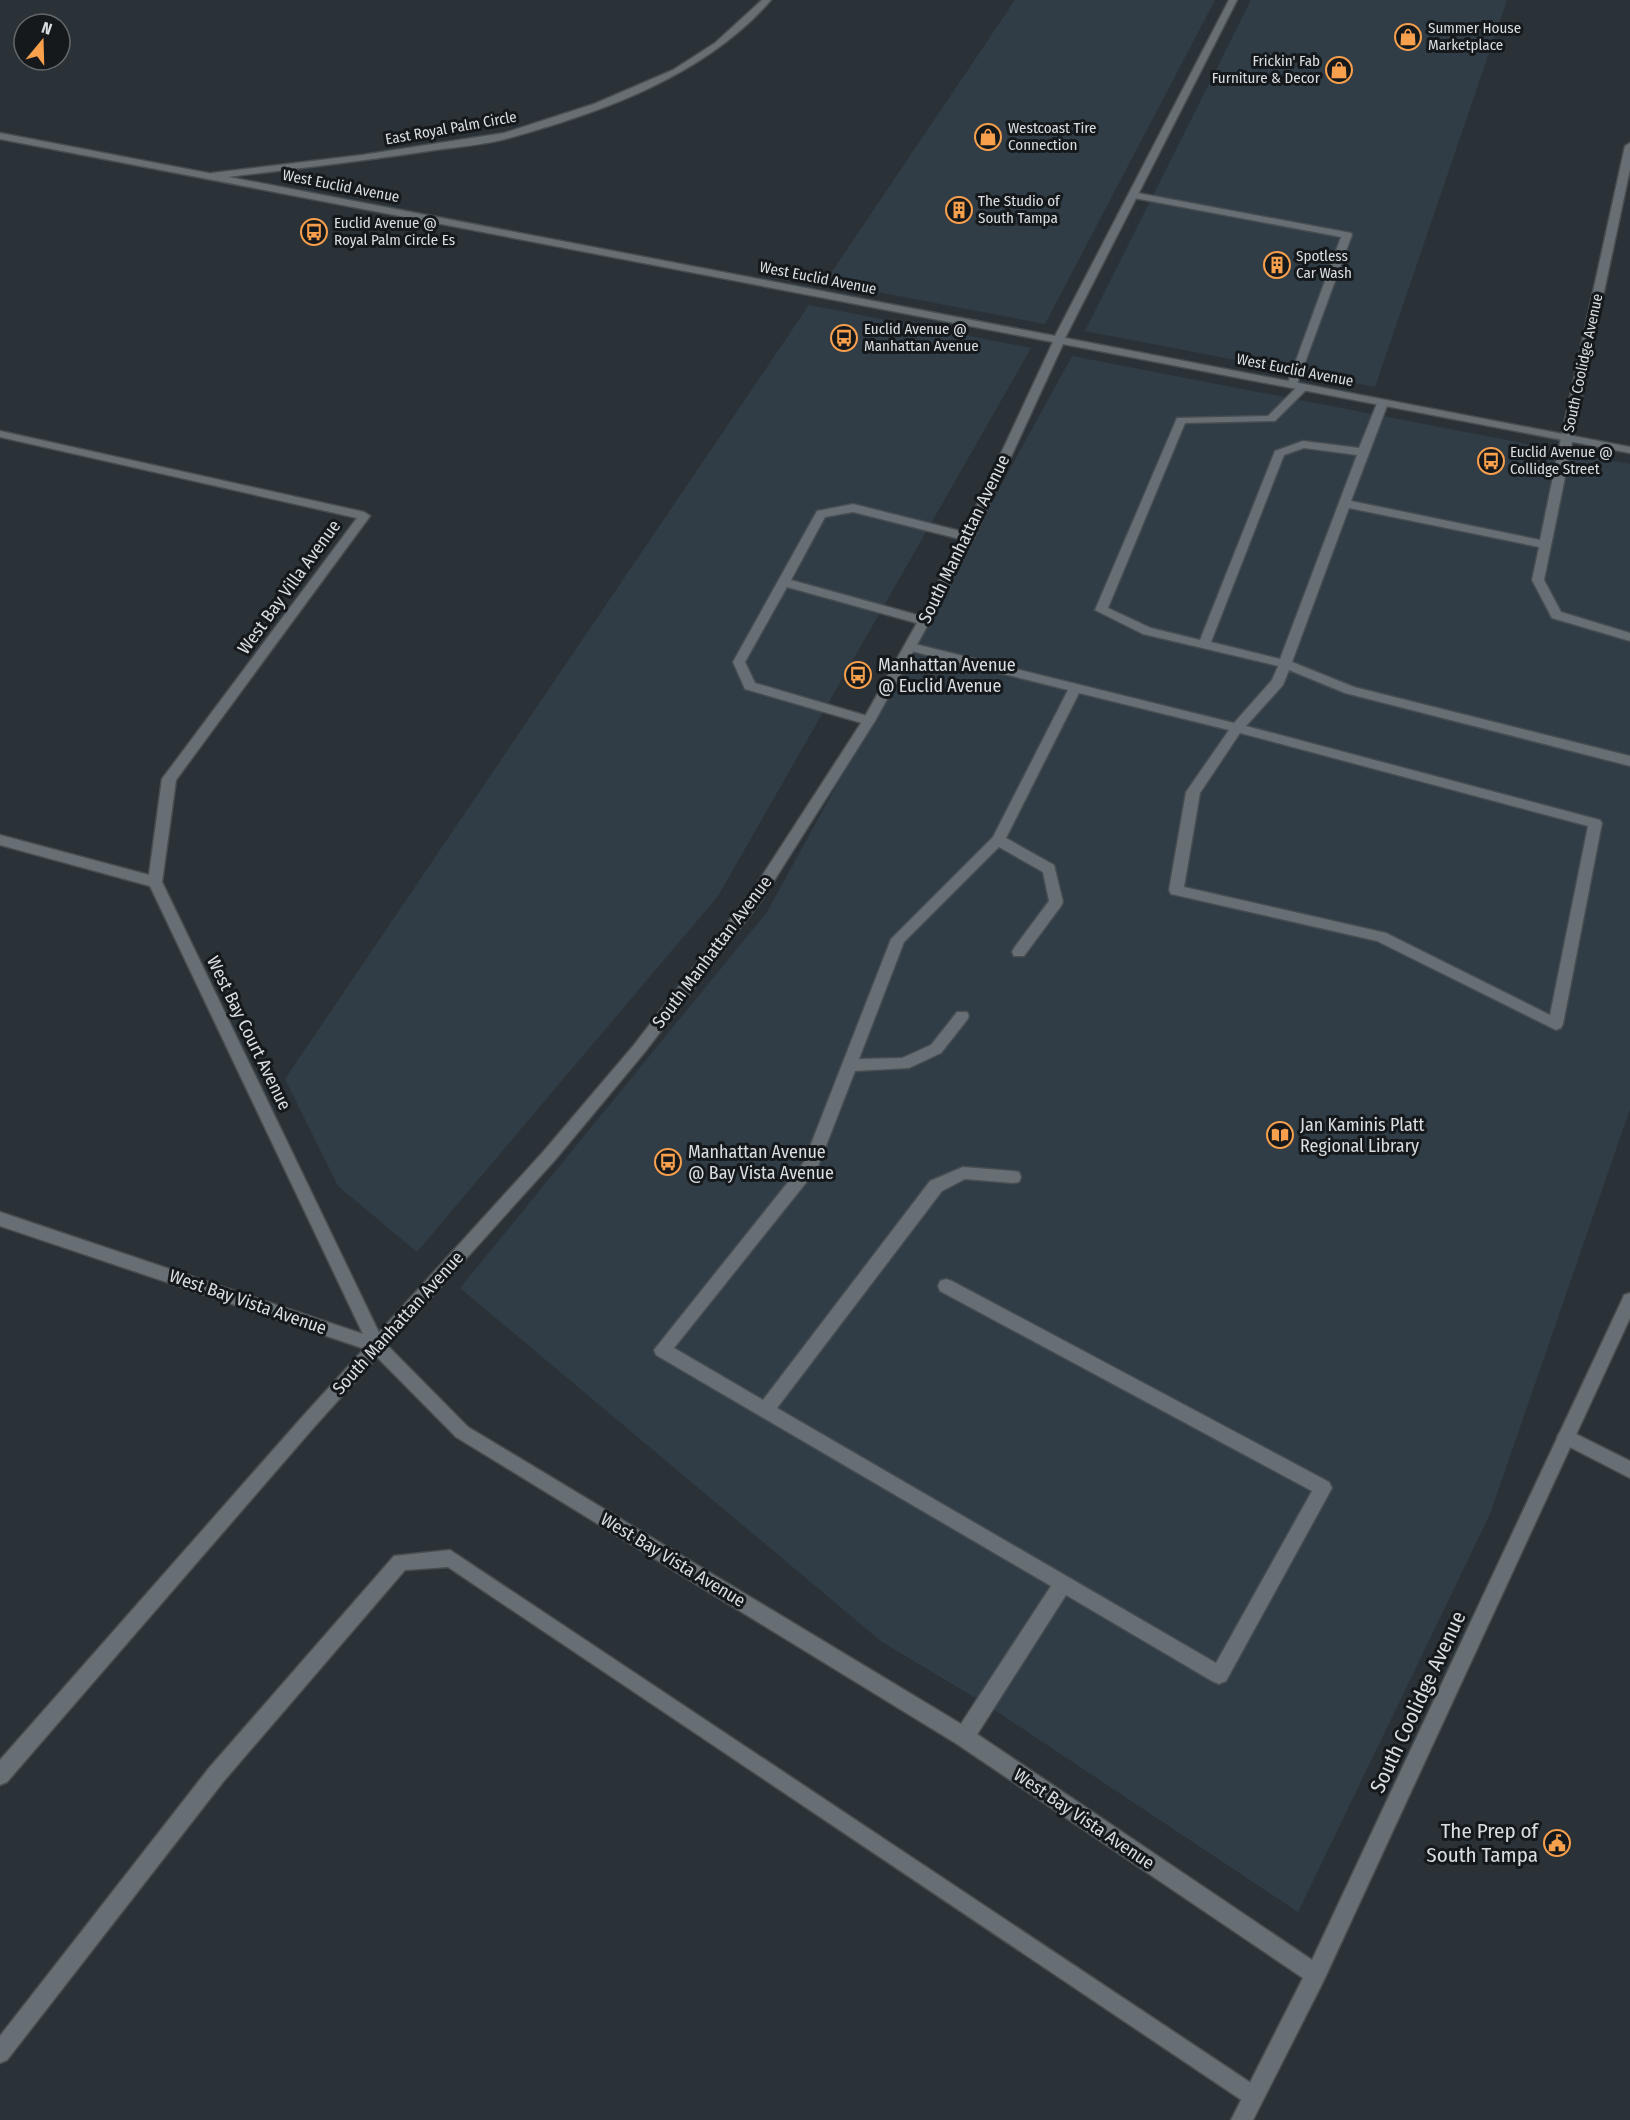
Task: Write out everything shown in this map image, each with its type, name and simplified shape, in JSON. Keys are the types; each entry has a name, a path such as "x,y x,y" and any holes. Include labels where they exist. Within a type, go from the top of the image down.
{"street":[{"name":"East Royal Palm Circle","path":"212,176 362,158 506,136 597,106 676,72 718,45 767,0"},
{"name":"South Manhattan Avenue","path":"0,1775 294,1439 542,1164 639,1049 758,894 869,721 911,647 968,537 1059,340 1233,0"},
{"name":"West Euclid Avenue","path":"0,136 1630,450"},
{"name":"South Coolidge Avenue","path":"1630,146 1538,580 1556,615 1630,637"},
{"path":"1132,195 1347,235 1298,386 1271,419 1181,420 1101,610 1147,631 1285,664 1350,690 1630,761"},
{"path":"911,647 1237,729 1595,823 1556,1024 1381,937 1176,891 1193,792 1237,729 1278,682 1382,403"},
{"name":"West Bay Villa Avenue","path":"0,434 364,516 169,779 155,882"},
{"path":"1204,645 1279,453 1304,444 1362,452"},
{"path":"1344,503 1545,545"},
{"path":"869,721 750,686 739,662 821,514 853,508 968,537"},
{"path":"784,582 924,621"},
{"path":"946,1286 1323,1488 1219,1675 662,1350 722,1272 811,1165 898,939 998,840 1075,688"},
{"path":"0,840 155,882"},
{"path":"998,840 1049,869 1056,902 1019,952"},
{"name":"West Bay Court Avenue","path":"155,882 377,1346"},
{"path":"848,1065 904,1064 936,1050 962,1016"},
{"path":"766,1410 936,1186 963,1173 1013,1177"},
{"name":"West Bay Vista Avenue","path":"0,1219 264,1306 377,1346 462,1432 963,1737 1316,1974"},
{"name":"South Coolidge Avenue","path":"1242,2120 1316,1974 1630,1300"},
{"path":"1566,1437 1630,1470"},
{"path":"0,2053 216,1775 400,1562 450,1558 1254,2096"},
{"path":"963,1737 1063,1583"}],"shaded area":[{"path":"1015,0 1215,0 1045,324 825,282"},
{"path":"1251,0 1507,0 1375,387 1085,331"},
{"path":"809,305 1031,348 718,896 417,1252 338,1186 285,1079"},
{"path":"1072,356 1630,464 1630,1109 1490,1514 1298,1912 984,1703 882,1642 460,1288 767,912"}],"place":[{"name":"Summer House Marketplace","path":"1408,37"},
{"name":"Frickin' Fab Furniture & Decor","path":"1339,70"},
{"name":"Westcoast Tire Connection","path":"988,137"},
{"name":"The Studio of South Tampa","path":"959,210"},
{"name":"Euclid Avenue @ Royal Palm Circle Es","path":"314,232"},
{"name":"Spotless Car Wash","path":"1277,265"},
{"name":"Euclid Avenue @ Manhattan Avenue","path":"844,338"},
{"name":"Euclid Avenue @ Collidge Street","path":"1491,461"},
{"name":"Manhattan Avenue @ Euclid Avenue","path":"858,675"},
{"name":"Jan Kaminis Platt Regional Library","path":"1280,1135"},
{"name":"Manhattan Avenue @ Bay Vista Avenue","path":"668,1162"},
{"name":"The Prep of South Tampa","path":"1557,1843"}]}
